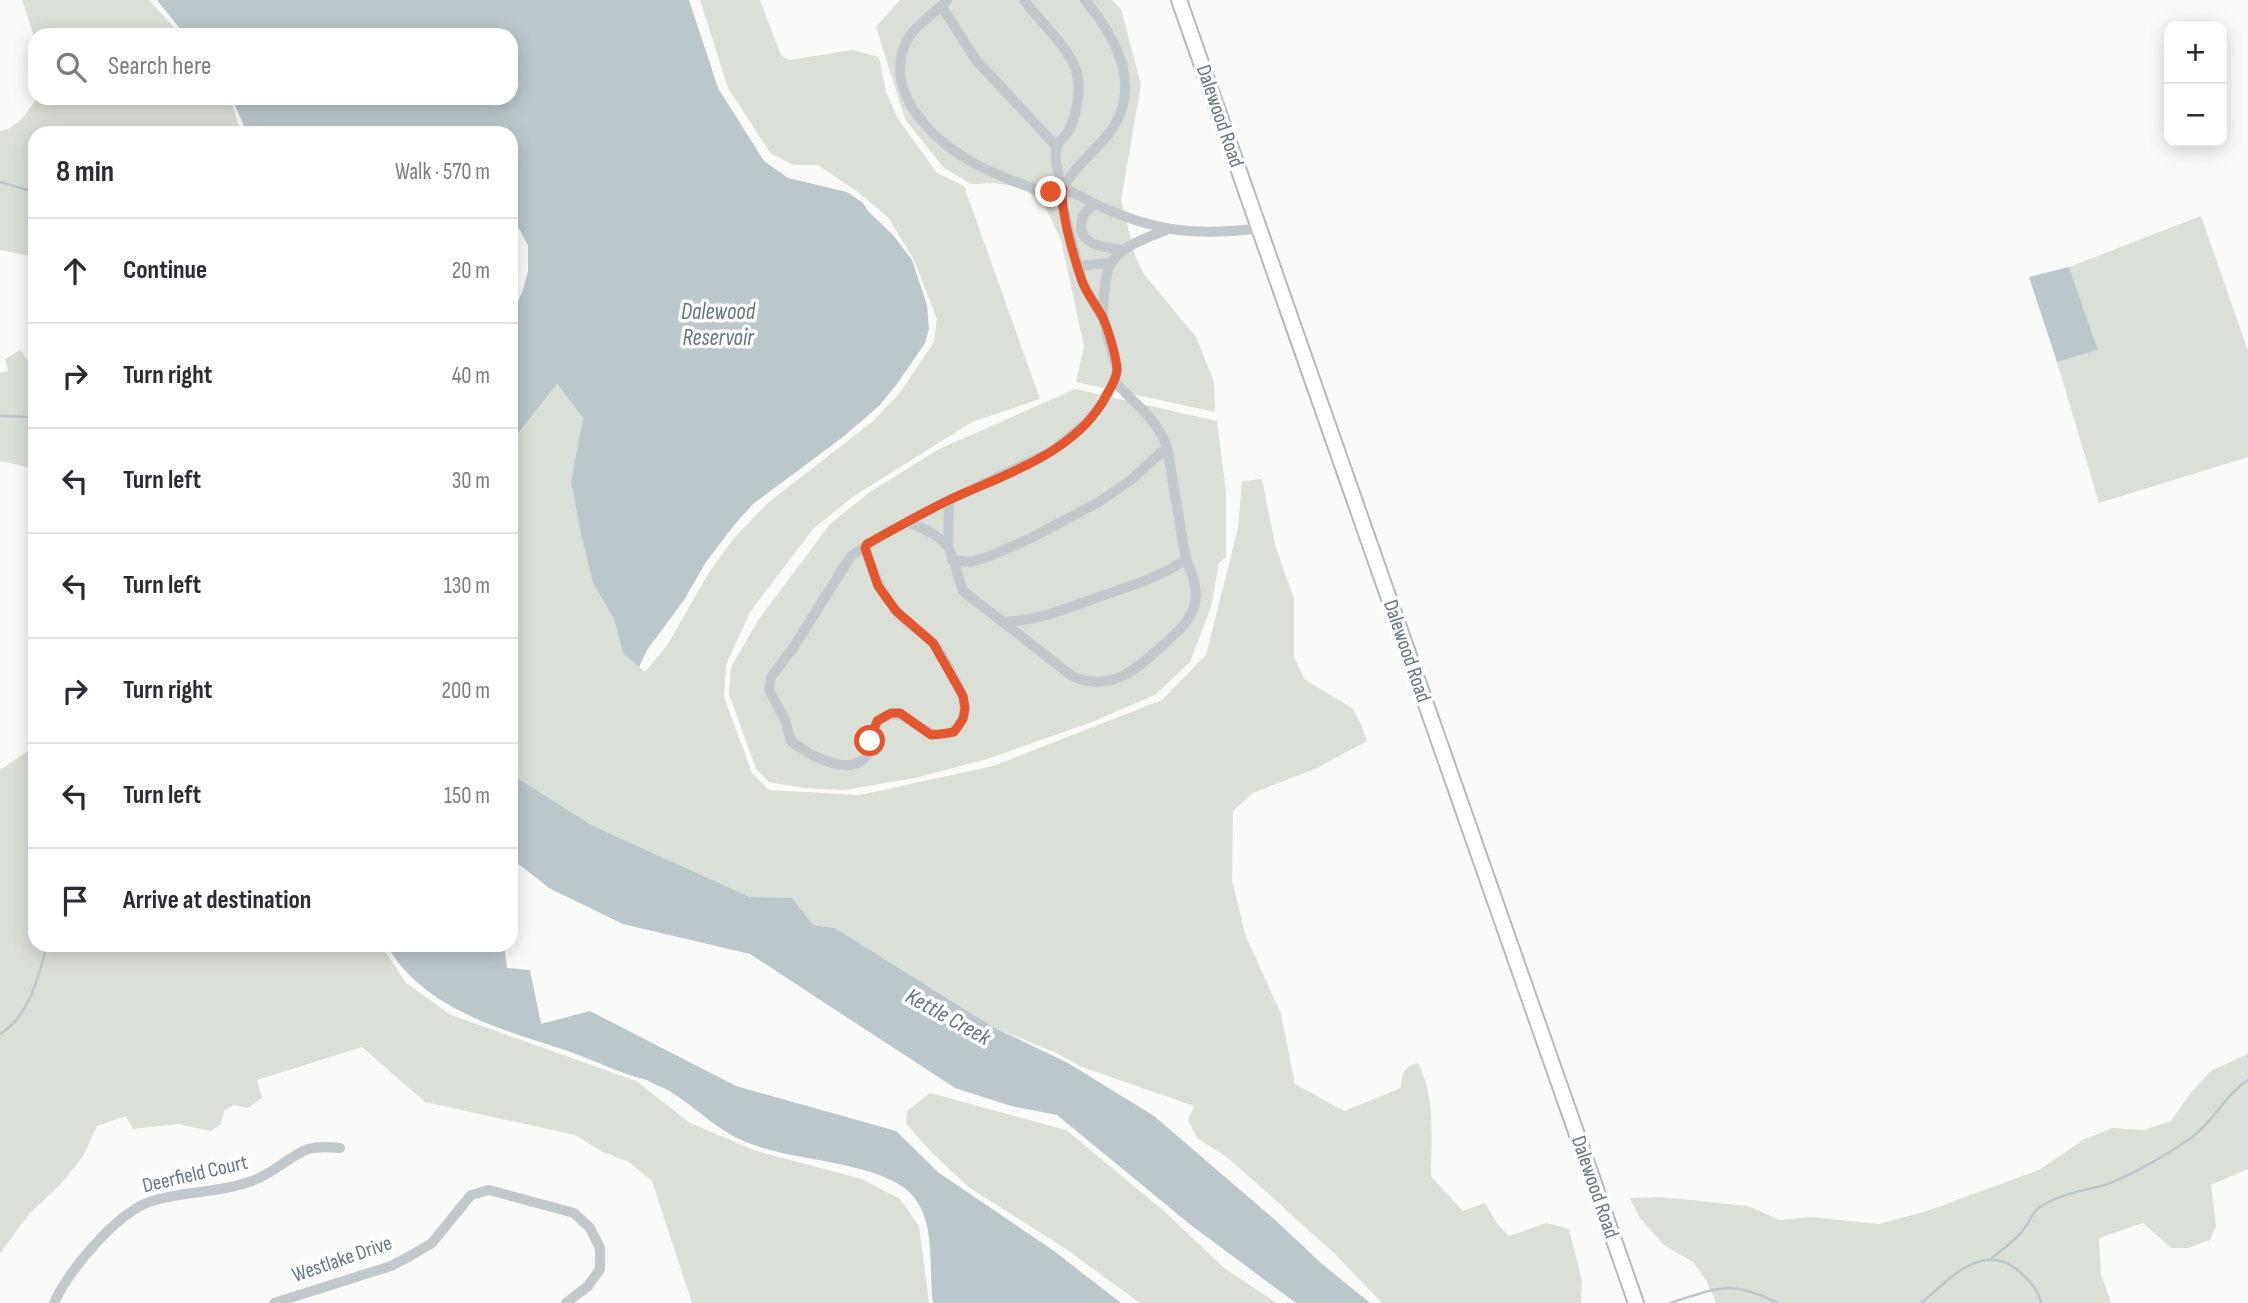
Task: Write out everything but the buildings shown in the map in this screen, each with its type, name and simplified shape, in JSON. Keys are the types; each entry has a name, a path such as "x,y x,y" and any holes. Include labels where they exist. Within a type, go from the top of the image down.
{"main road":[{"name":"Dalewood Road","path":"1179,0 1636,1303"}],"street":[{"path":"1024,0 1067,53 1076,69 1076,106 1070,130 1057,147 1057,172 1063,189"},
{"path":"865,548 878,586 896,611 933,643 963,696 965,708 963,719 954,732 931,735 900,713 891,713 877,721 873,728 868,755 842,766 820,758 791,741 785,720 769,690 771,677 793,648 851,556 867,544 949,500 1052,451 1088,421 1104,401 1114,381 1117,371 1103,319 1091,300 1078,266 1061,198 1063,189 1081,163 1108,135 1126,97 1127,81 1120,57 1111,38 1084,0"},
{"path":"1057,147 976,60 944,3 910,36 901,56 899,74 905,97 914,112 957,153 986,170 1051,192 1063,189 1126,218 1167,230 1223,233 1259,228"},
{"path":"1095,204 1081,217 1080,230 1086,240 1096,246 1123,250"},
{"path":"1103,319 1105,276 1110,263 1123,250 1167,230"},
{"path":"1078,266 1110,263"},
{"path":"949,500 948,547 963,591 1072,676 1085,682 1098,683 1129,674 1143,665 1184,626 1194,607 1196,593 1186,560 1167,447 1162,433 1152,419 1114,381"},
{"path":"952,560 970,562 988,557 1031,538 1099,502 1132,479 1167,447"},
{"path":"909,522 948,547"},
{"path":"1003,622 1022,621 1053,613 1140,584 1186,560"},
{"name":"Deerfield Court","path":"54,1303 68,1277 128,1212 151,1202 225,1189 252,1181 309,1149 340,1148"},
{"name":"Westlake Drive","path":"274,1303 391,1266 432,1243 471,1195 489,1190 574,1213 590,1228 600,1248 600,1269 588,1286 566,1303"}],"shaded area":[{"path":"22,0 149,0 175,28 31,28"},
{"path":"700,0 760,0 781,55 789,60 852,50 879,57 886,92 898,119 937,173 964,186 1040,399 972,422 854,496 813,529 750,612 726,665 724,697 752,773 769,790 860,795 993,766 1162,700 1206,655 1238,528 1242,481 1262,479 1275,545 1294,599 1294,656 1304,679 1352,708 1367,741 1317,768 1253,793 1233,811 1232,880 1245,934 1281,1014 1295,1084 1344,1111 1401,1088 1404,1072 1418,1063 1424,1076 1430,1104 1431,1176 1463,1211 1485,1203 1498,1225 1509,1236 1547,1223 1569,1229 1582,1281 1581,1303 1382,1303 1333,1252 1227,1157 1197,1138 1188,1120 1194,1106 1082,1067 1054,1052 993,1027 835,928 813,925 792,898 750,897 593,826 518,778 518,435 557,384 583,418 571,481 593,583 614,619 623,653 645,672 668,644 708,574 734,538 769,502 872,422 899,394 934,342 937,319 914,260 888,217 818,165 794,165 771,154 728,88"},
{"path":"900,0 1112,0 1121,9 1141,85 1121,200 1135,255 1143,273 1196,337 1214,382 1215,412 1076,382 1084,346 1061,240 1043,202 1022,188 996,183 971,184 944,168 905,119 876,27"},
{"path":"32,105 232,105 239,126 28,126 28,256 0,250 0,131 11,127"},
{"path":"2201,216 2248,351 2248,457 2099,503 2057,362 2098,350 2069,267"},
{"path":"20,350 28,361 28,467 0,461 0,373 8,371 5,359"},
{"path":"1075,389 1217,421 1226,493 1226,557 1219,563 1211,607 1190,662 1155,695 1092,722 987,759 915,778 844,790 803,788 769,782 756,769 729,694 731,667 759,619 830,524 870,492 939,449"},
{"path":"28,751 28,952 386,952 406,983 451,1015 636,1081 690,1123 756,1151 862,1179 900,1199 919,1226 929,1303 692,1303 652,1181 629,1162 601,1151 575,1135 425,1102 362,1047 257,1080 262,1098 248,1108 234,1105 224,1111 221,1124 211,1131 178,1124 133,1129 126,1116 97,1126 83,1156 60,1185 30,1213 0,1253 0,770"},
{"path":"2248,1054 2248,1169 2211,1185 2216,1226 2210,1240 2188,1248 2171,1248 2143,1223 2099,1238 2101,1274 2111,1303 1716,1303 1706,1280 1693,1262 1665,1246 1640,1218 1630,1198 1661,1197 1748,1206 1780,1220 1812,1217 1879,1224 1927,1211 2039,1170 2083,1140 2112,1128 2144,1130 2171,1121 2192,1091 2212,1070"},
{"path":"930,1093 1066,1130 1164,1211 1224,1268 1277,1303 1140,1303 1063,1247 970,1188 931,1152 906,1123 907,1111"}],"water":[{"name":"Dalewood Reservoir","path":"157,0 689,0 718,88 764,161 788,178 847,192 863,203 912,260 927,305 929,329 925,343 879,406 843,437 753,504 735,524 706,562 684,600 647,650 639,667 623,653 614,619 593,583 581,534 571,481 583,418 557,384 518,434 518,301 528,271 528,246 518,228 518,126 244,126 235,105 518,105 518,28 179,28"},
{"path":"2069,267 2098,350 2057,362 2029,277"},
{"name":"Kettle Creek","path":"518,778 593,826 750,897 792,898 813,925 835,928 993,1027 1068,1063 1154,1116 1370,1303 1296,1303 1192,1226 1057,1115 1011,1106 955,1088 750,954 623,924 549,888 518,864"},
{"path":"392,952 505,952 507,968 530,970 541,1024 590,1011 736,1086 896,1131 939,1173 1054,1251 1121,1303 933,1303 930,1247 925,1219 912,1195 901,1186 846,1165 774,1151 746,1142 725,1131 676,1095 647,1080 464,1013 420,985"}],"waterway":[{"path":"0,182 28,190"},
{"path":"0,416 28,417"},
{"path":"0,1034 10,1027 26,1006 45,952"},
{"path":"1992,1258 2017,1237 2040,1207 2062,1196 2123,1178 2183,1143 2200,1131 2248,1080"},
{"path":"1921,1303 1967,1266 1993,1260 2006,1263 2020,1272 2036,1290 2041,1303"},
{"path":"1670,1303 1724,1288 1748,1291 1778,1303"}],"route":[{"path":"870,741 877,721 891,713 900,713 931,735 954,732 963,719 965,708 963,696 942,655 933,643 896,611 878,586 865,548 867,544 947,501 1052,451 1088,421 1104,401 1114,381 1117,371 1114,359 1103,319 1082,281 1061,198 1063,189 1051,192"}]}
